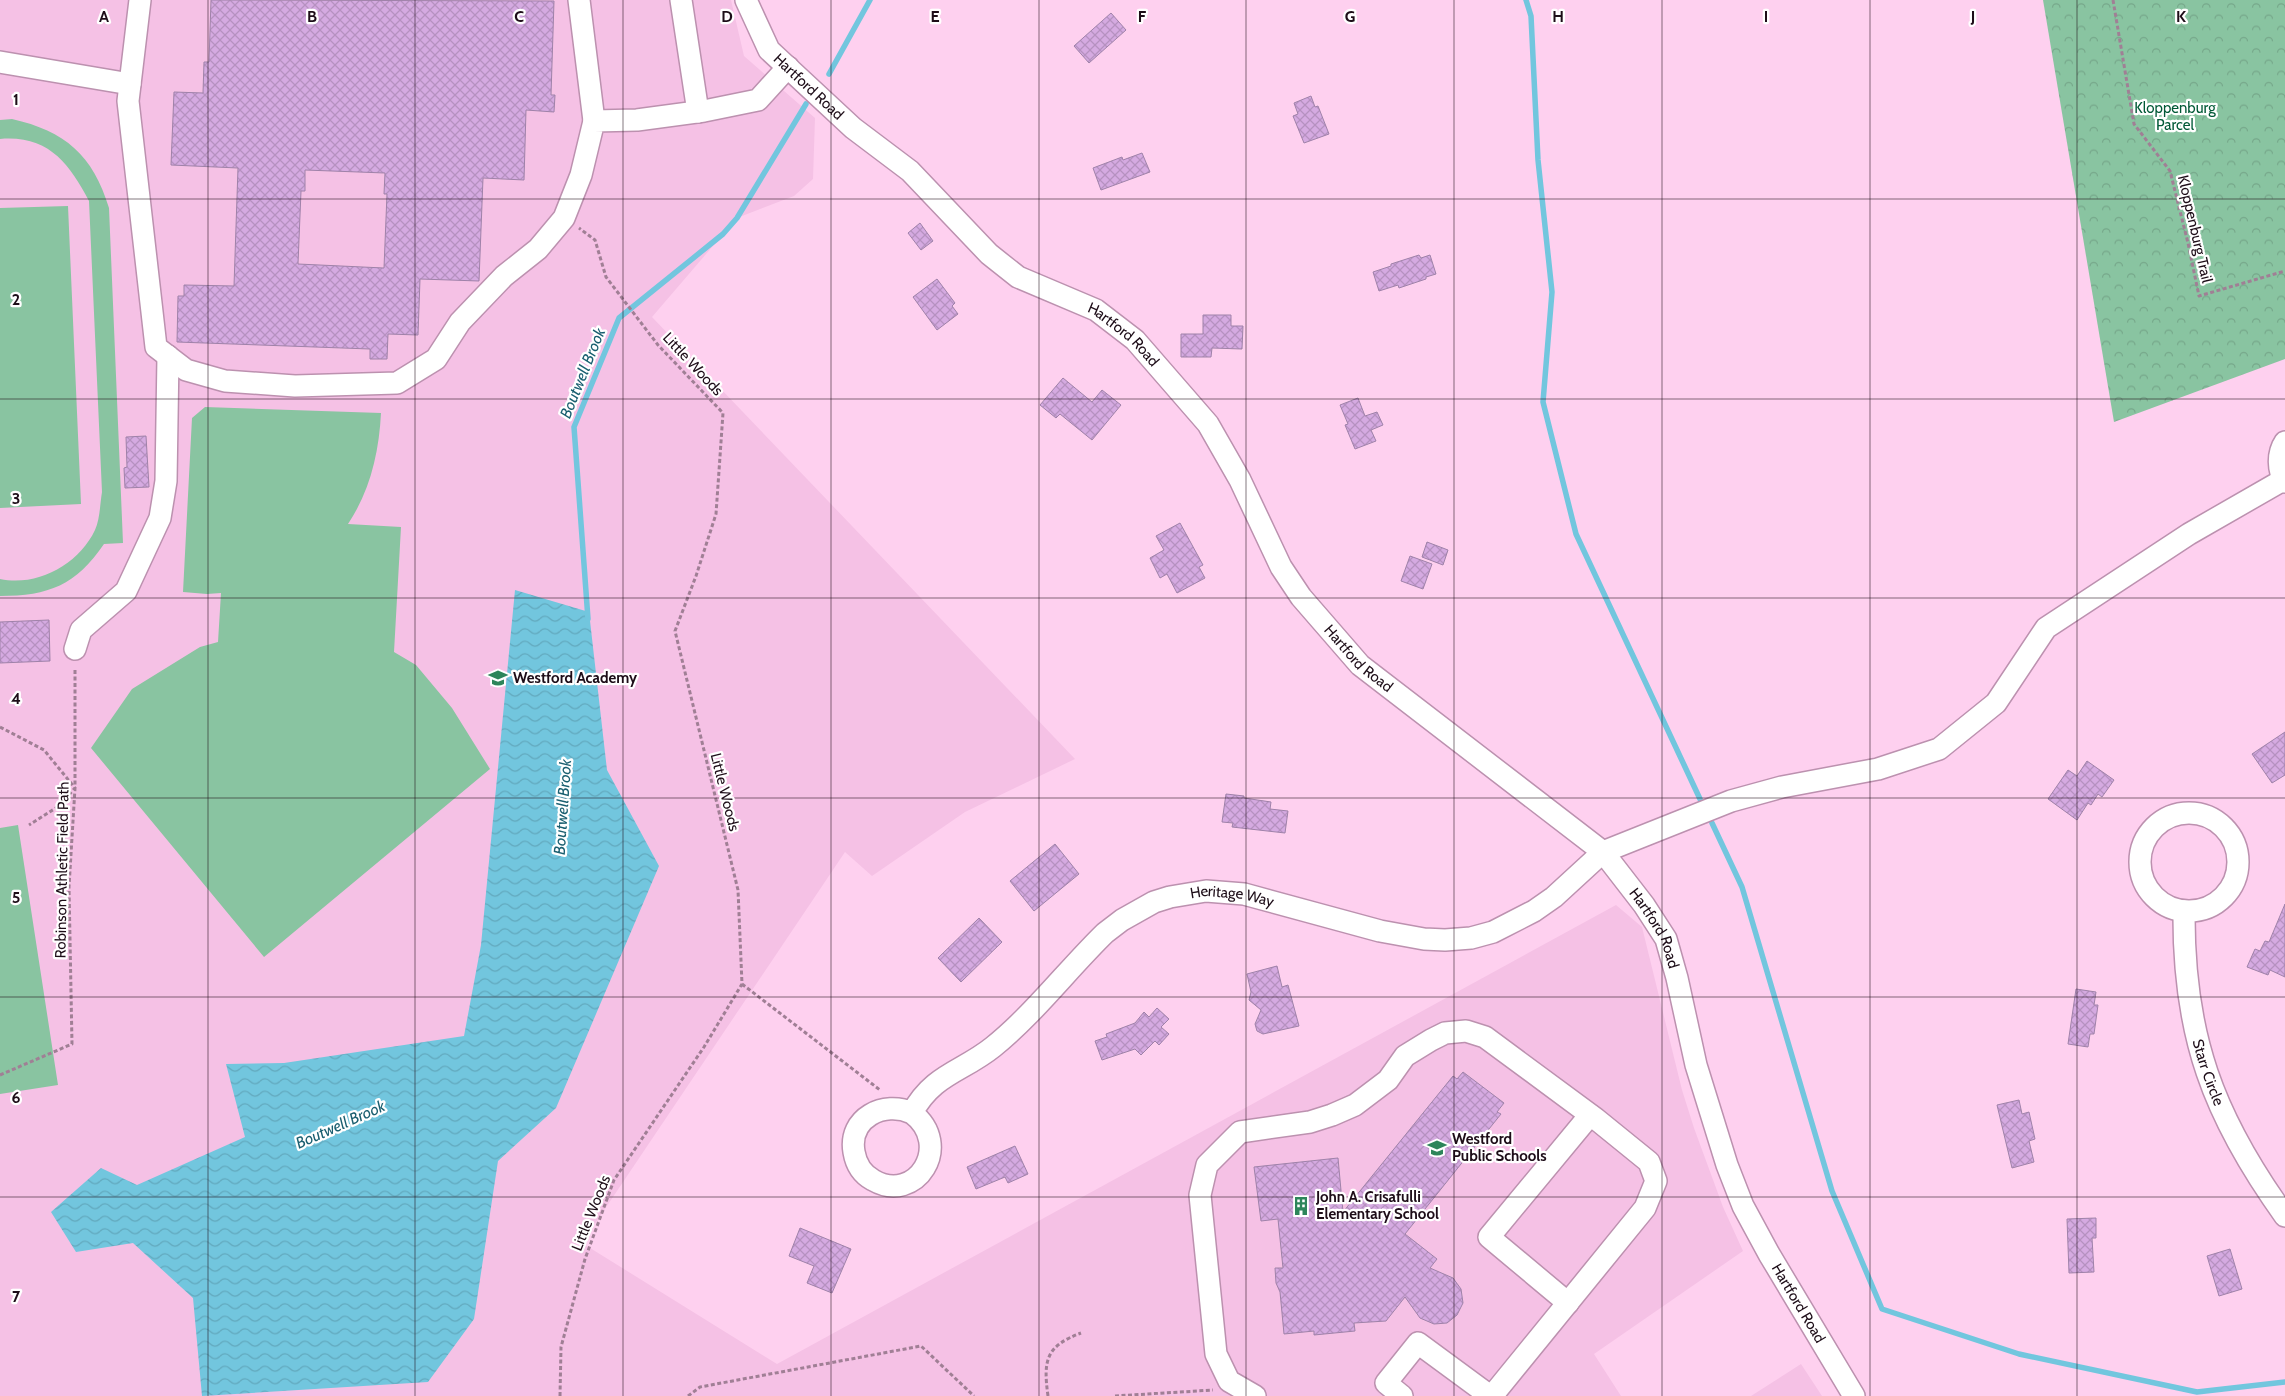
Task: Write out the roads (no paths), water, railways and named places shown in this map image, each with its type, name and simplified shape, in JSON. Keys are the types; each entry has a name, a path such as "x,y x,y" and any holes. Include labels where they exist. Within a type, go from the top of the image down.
{"street":[{"path":"140,0 128,101 152,326 156,347 186,370 225,381 295,386 397,383 436,359 460,322 504,276 538,249 564,218 581,175 594,121 579,0"},
{"path":"681,0 698,112"},
{"name":"Hartford Road","path":"746,0 769,50 853,128 910,171 988,254 1018,277 1096,310 1136,340 1208,424 1240,480 1281,567 1301,597 1360,665 1603,852 1644,905 1666,939 1677,978 1696,1065 1727,1165 1743,1206 1768,1254 1854,1396"},
{"path":"0,62 130,84"},
{"path":"594,121 637,120 698,112 758,100 788,67"},
{"path":"75,649 81,630 126,591 160,518 166,481 168,356"},
{"path":"1603,852 1731,801 1782,787 1878,769 1940,749 1996,703 2046,628 2189,534 2284,481 2279,469 2279,456 2285,442"},
{"path":"2194,813 2214,819 2230,833 2238,852 2238,867 2234,882 2222,898 2205,909 2184,911 2164,904 2149,891 2141,872 2140,862 2144,842 2156,825 2174,815 2194,813"},
{"name":"Heritage Way","path":"908,1111 929,1088 994,1046 1105,933 1122,920 1154,902 1170,896 1206,891 1244,894 1401,936 1446,940 1471,938 1493,932 1534,911 1554,896 1603,852"},
{"name":"Starr Circle","path":"2184,911 2187,990 2194,1031 2208,1078 2228,1126 2285,1216"},
{"path":"1248,1392 1230,1381 1216,1354 1200,1195 1207,1165 1240,1132 1310,1122 1355,1105 1388,1080 1405,1056 1446,1033 1466,1031 1484,1037 1571,1103 1590,1115 1649,1162 1656,1181 1645,1208 1491,1396 1418,1343 1386,1383 1402,1396"},
{"path":"1568,1303 1489,1237 1590,1115"}],"water":[{"path":"515,590 589,612 607,770 659,866 556,1108 498,1161 474,1319 428,1382 202,1396 193,1298 133,1243 76,1252 51,1212 101,1168 137,1185 245,1137 226,1064 284,1063 464,1036 481,945"}],"waterway":[{"name":"Boutwell Brook","path":"829,74 870,0"},
{"path":"1526,0 1531,16 1538,160 1552,292 1543,402 1576,534 1700,799"},
{"name":"Boutwell Brook","path":"588,619 574,427 619,318 723,234 737,218 806,104"},
{"path":"1712,823 1742,887 1832,1191 1882,1309 2019,1354 2197,1392 2285,1382"}],"place":[{"name":"Westford Academy","path":"498,678"},
{"name":"Westford Public Schools","path":"1437,1148"},
{"name":"John A. Crisafulli Elementary School","path":"1301,1206"}],"park label":[{"name":"Kloppenburg Parcel","path":"2175,116"}]}
